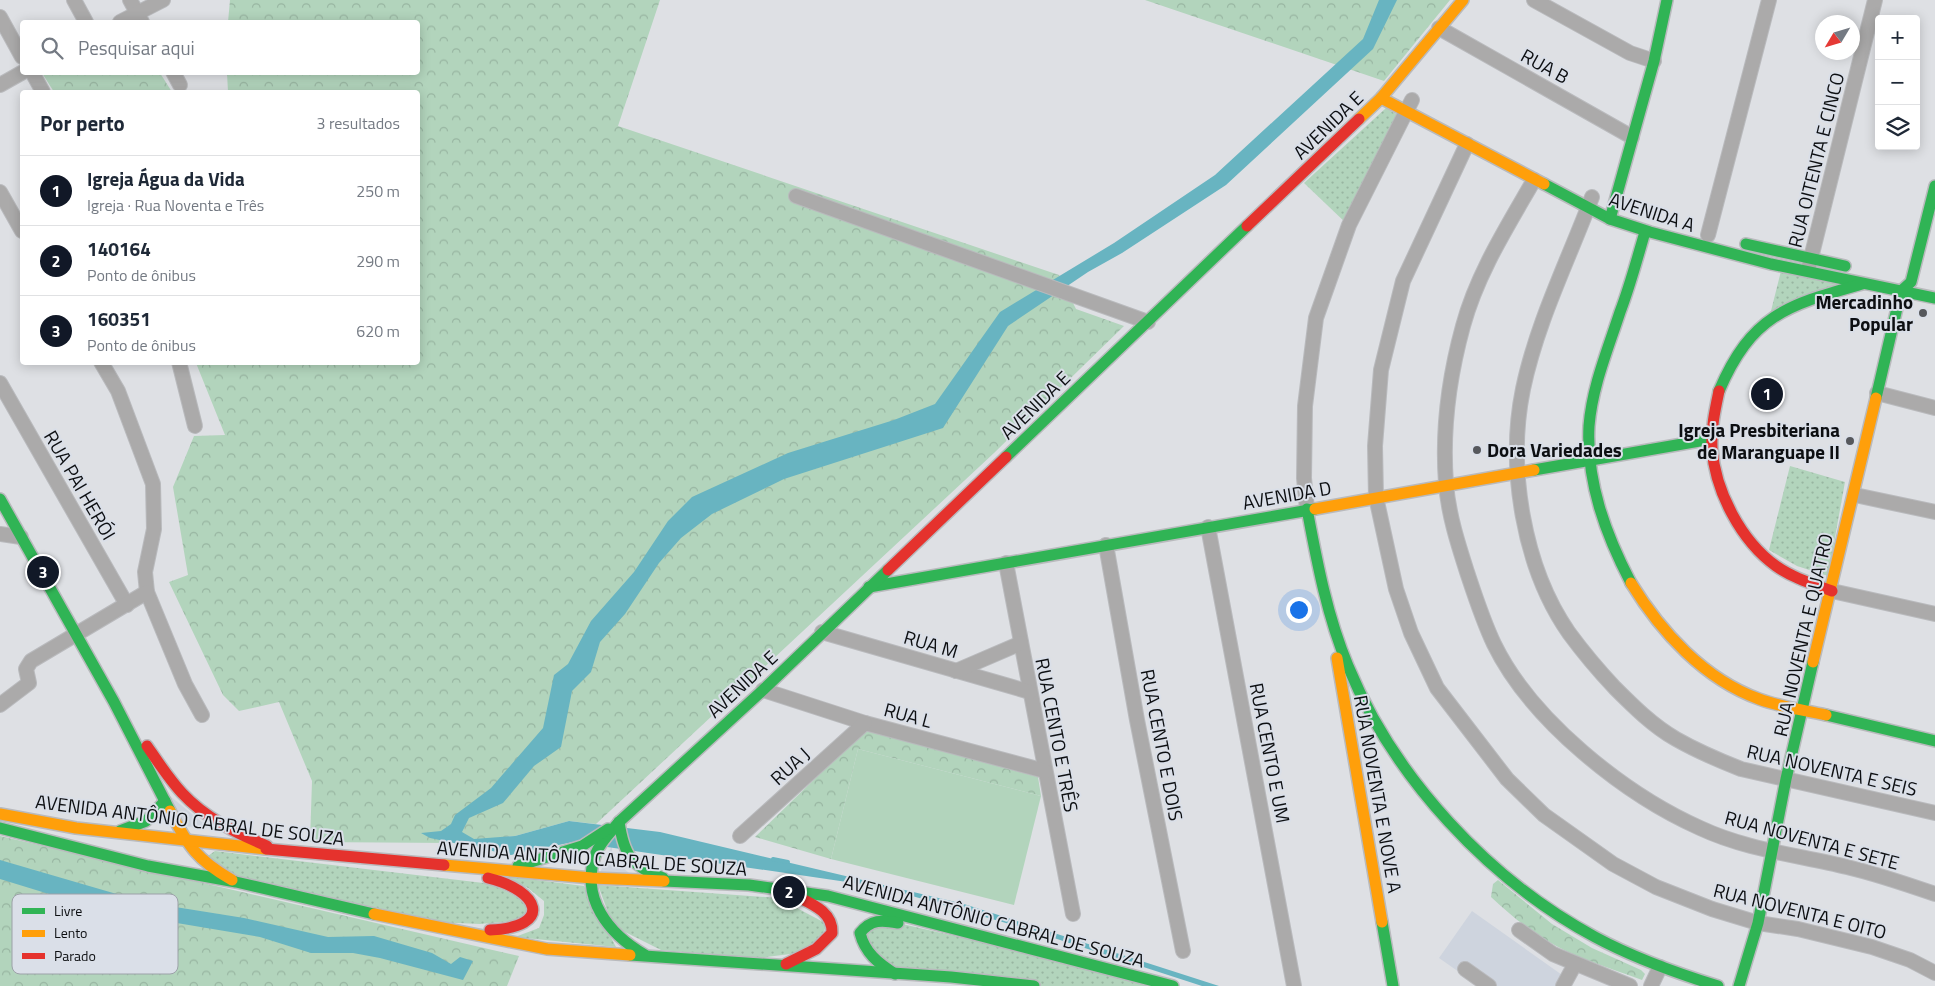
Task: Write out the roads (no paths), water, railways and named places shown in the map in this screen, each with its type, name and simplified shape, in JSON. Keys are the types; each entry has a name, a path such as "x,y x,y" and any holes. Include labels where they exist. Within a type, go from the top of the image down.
{"main road":[{"name":"AVENIDA E","path":"619,822 763,690 868,587 1381,98 1405,98 1439,28 1463,0"},
{"path":"1610,219 1618,209 1632,137 1654,61 1667,0"},
{"name":"AVENIDA A","path":"1381,98 1405,98 1467,144 1534,180 1590,203 1618,209"},
{"name":"AVENIDA A","path":"1481,137 1590,203 1610,219 1645,232 1870,278 1911,282 1935,287"},
{"path":"1901,291 1911,282 1935,186"},
{"name":"AVENIDA A","path":"1666,224 1713,236"},
{"path":"1645,232 1628,292 1596,386 1589,428 1591,459 1608,540 1631,584 1664,629 1695,661 1732,686 1759,698 1935,741"},
{"name":"AVENIDA A","path":"1736,242 1809,265 1855,268"},
{"path":"1832,591 1792,576 1759,551 1723,500 1716,477 1712,421 1720,390 1732,363 1760,329 1773,317 1800,302 1870,278"},
{"name":"AVENIDA A","path":"1870,278 1901,291 1935,298"},
{"name":"RUA NOVENTA E QUATRO","path":"1739,986 1758,923 1786,779 1855,495 1901,291"},
{"name":"AVENIDA D","path":"868,587 1712,439"},
{"path":"0,499 114,702 132,741 185,840 196,855 211,868 236,882"},
{"path":"1307,509 1328,607 1348,667 1369,712 1416,784 1454,826 1500,870 1548,907 1594,936 1660,967 1718,986"},
{"name":"RUA NOVENTA E NOVE A","path":"1328,607 1393,986"},
{"path":"114,702 181,792 199,810 242,836 280,851"},
{"path":"112,832 142,825 157,812 165,801"},
{"name":"AVENIDA ANTÔNIO CABRAL DE SOUZA","path":"0,814 112,832 340,857 592,878 781,889 828,896 1173,986"},
{"path":"504,870 582,846 619,822"},
{"path":"619,822 597,853 592,878 595,900 611,930 623,942 647,955"},
{"path":"619,822 626,853 639,868 676,882"},
{"name":"AVENIDA ANTÔNIO CABRAL DE SOUZA","path":"0,828 148,866 236,882 423,926 547,949 970,979 1034,986"},
{"path":"340,857 372,865 501,880 514,885 525,894 532,901 534,911 524,924 503,930 423,926"},
{"path":"781,889 810,902 823,911 830,920 832,932 829,941 820,948 782,965"},
{"path":"895,974 869,955 862,945 860,933 867,923 877,919 890,921 1020,957 1058,955"}],"street":[{"path":"74,0 85,20"},
{"path":"130,0 140,18 164,0"},
{"path":"1534,0 1630,53 1654,61"},
{"path":"1713,236 1769,0"},
{"name":"RUA OITENTA E CINCO","path":"1809,265 1875,0"},
{"path":"0,17 20,52"},
{"name":"RUA B","path":"1439,28 1632,137"},
{"path":"0,85 20,74"},
{"path":"34,75 42,90"},
{"path":"175,75 180,85"},
{"path":"1307,509 1304,478 1305,406 1316,318 1349,225 1405,98"},
{"name":"RUA NOVENTA E OITO","path":"1467,144 1403,281 1391,322 1381,370 1375,446 1376,497 1396,589 1411,633 1437,688 1508,779 1544,815 1613,864 1688,901 1758,923 1798,929 1847,940 1910,960 1935,973"},
{"name":"RUA NOVENTA E SETE","path":"1534,180 1481,278 1464,324 1454,361 1447,407 1446,485 1458,544 1479,606 1495,645 1517,681 1548,717 1590,758 1628,788 1700,828 1740,844 1847,866 1935,894"},
{"path":"0,192 20,227"},
{"path":"796,196 1148,322"},
{"name":"RUA NOVENTA E SEIS","path":"1590,203 1557,280 1534,344 1522,390 1515,440 1516,473 1531,548 1548,594 1568,631 1596,668 1631,705 1674,738 1710,757 1741,769 1935,813"},
{"path":"103,365 118,391 153,484 154,529 145,572 147,592 182,678 202,715"},
{"path":"180,365 195,426"},
{"name":"RUA PAI HERÓI","path":"0,383 127,605"},
{"path":"1877,393 1935,408"},
{"path":"1855,495 1935,512"},
{"name":"RUA CENTO E UM","path":"1208,527 1294,986"},
{"path":"0,534 21,537"},
{"name":"RUA CENTO E DOIS","path":"1106,545 1137,720 1183,951"},
{"name":"RUA CENTO E TRÊS","path":"1006,563 1073,914"},
{"path":"1832,591 1935,614"},
{"path":"0,705 30,683 26,669 28,663 147,592"},
{"name":"RUA M","path":"822,632 1030,692"},
{"path":"956,671 1021,643"},
{"name":"RUA L","path":"763,690 865,722 1045,771"},
{"name":"RUA J","path":"740,836 865,722"},
{"path":"1518,930 1553,954 1630,986"},
{"path":"1563,986 1575,964"},
{"path":"1651,986 1660,967"},
{"path":"1465,969 1489,986"}],"water":[{"path":"1379,0 1397,0 1373,49 1226,185 1122,253 1088,272 1008,326 943,428 784,479 712,514 681,538 659,563 625,614 600,642 591,672 572,691 561,747 534,766 503,803 469,818 462,832 474,839 515,836 569,821 660,832 964,904 1219,986 1202,986 1020,927 881,887 573,842 511,855 430,838 421,833 441,831 451,824 455,815 491,788 543,728 554,675 568,664 591,621 634,572 668,521 692,497 788,453 894,420 935,404 1000,312 1114,243 1215,175 1363,39"},
{"path":"0,860 117,894 49,894 0,879"},
{"path":"178,907 244,918 328,937 374,936 432,953 451,964 460,957 473,961 463,980 380,958 353,953 311,953 260,937 178,923"}],"waterway":[{"path":"773,859 788,862"}],"place":[{"name":"Mercadinho Popular","path":"1923,313"},
{"name":"Igreja Água da Vida","path":"1767,394"},
{"name":"Igreja Presbiteriana de Maranguape II","path":"1850,441"},
{"name":"Dora Variedades","path":"1477,450"},
{"name":"160351","path":"43,572"},
{"name":"140164","path":"789,892"}]}
